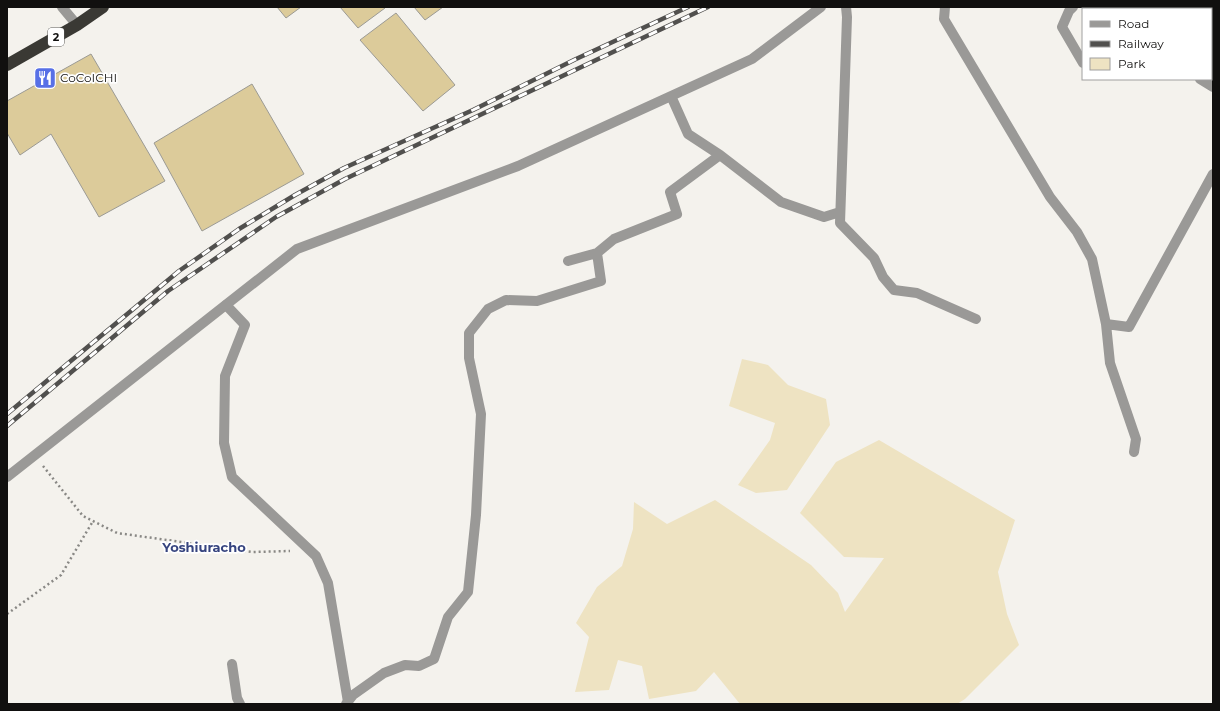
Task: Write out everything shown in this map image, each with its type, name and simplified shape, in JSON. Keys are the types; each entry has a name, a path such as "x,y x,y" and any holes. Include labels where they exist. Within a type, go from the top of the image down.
{"highway":[{"name":"2","path":"7,65 104,7"}],"street":[{"path":"62,7 77,24"},
{"path":"7,477 297,249 518,166 752,59 821,7"},
{"path":"846,7 847,25 840,223 874,258 883,277 894,290 917,293 976,319"},
{"path":"945,7 944,19 1050,198 1077,232 1092,259 1106,324 1110,363 1136,439 1134,452"},
{"path":"1073,7 1069,11 1062,27 1082,61"},
{"path":"1202,80 1213,87"},
{"path":"671,96 688,134 720,155 781,202 824,216 840,212"},
{"path":"568,261 597,253 614,239 677,214 670,192 720,155"},
{"path":"1106,324 1128,327 1213,174"},
{"path":"347,703 353,695 384,673 405,664 419,666 434,659 448,617 468,592 476,515 480,414 468,358 470,333 488,310 506,300 537,301 601,281 597,253"},
{"path":"226,305 245,325 225,376 224,443 232,477 316,556 328,583 347,703"},
{"path":"232,664 240,704"}],"path":[{"path":"34,456 83,516 117,533 253,552 311,551"},
{"path":"7,614 62,575 93,521"}],"green space":[{"path":"742,359 768,365 788,385 826,399 830,425 787,490 756,493 738,485 770,440 775,423 729,406"},
{"path":"879,440 1015,520 998,572 1007,614 1019,645 965,699 957,704 740,704 714,672 696,691 649,699 642,666 618,660 609,690 575,692 589,637 576,623 597,587 622,566 633,529 634,502 667,524 715,500 811,565 838,593 845,612 884,558 844,557 800,513 836,462"}],"building":[{"path":"277,7 301,7 286,18"},
{"path":"340,7 384,7 385,8 358,28"},
{"path":"414,7 443,7 425,20"},
{"path":"396,13 455,85 423,111 360,40"},
{"path":"91,54 165,181 99,217 51,134 20,155 7,133 7,101"},
{"path":"252,84 304,174 202,231 154,143"}],"railway":[{"path":"7,414 179,271 239,229 295,195 344,168 473,110 576,59 688,7"},
{"path":"7,426 168,291 276,217 345,179 708,7"}],"place":[{"name":"CoCoICHI","path":"45,78"}],"district":[{"name":"Yoshiuracho","path":"204,547"}]}
